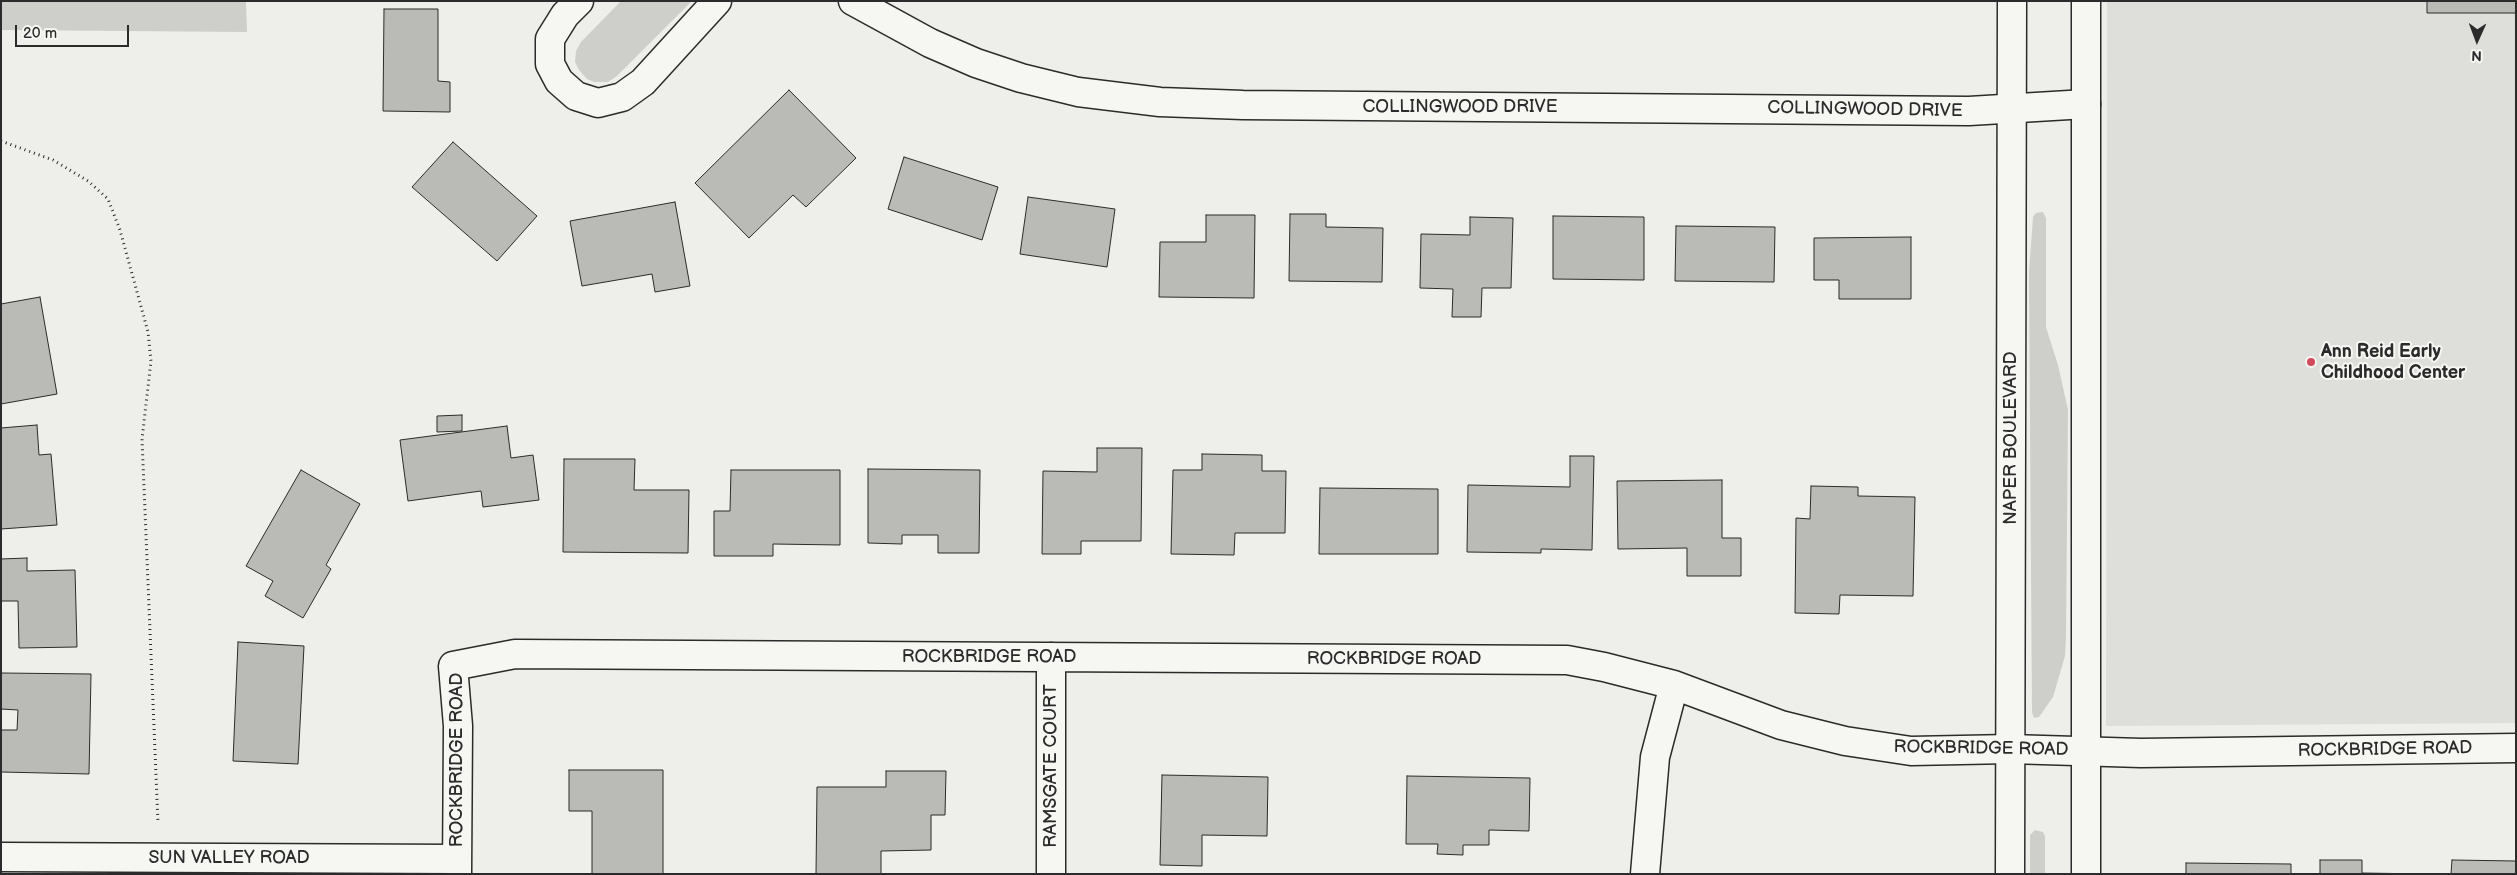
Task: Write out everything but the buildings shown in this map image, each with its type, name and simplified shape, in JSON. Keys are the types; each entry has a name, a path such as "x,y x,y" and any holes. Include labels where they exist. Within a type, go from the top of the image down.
{"street":[{"path":"579,1 565,15 550,39 550,64 559,81 576,96 598,103 622,97 643,82 717,1"},
{"name":"COLLINGWOOD DRIVE","path":"853,1 930,43 976,63 1021,78 1078,92 1160,102 1252,105 1968,112 2086,104"},
{"name":"NAPER BOULEVARD","path":"2010,874 2012,1"},
{"path":"2086,1 2086,874"},
{"name":"ROCKBRIDGE ROAD","path":"457,866 458,726 453,666 515,654 1567,660 1604,667 1674,685 1782,725 1845,741 1911,751 2010,750 2086,752 2516,748"},
{"name":"RAMSGATE COURT","path":"1051,657 1051,874"},
{"path":"1645,874 1655,757 1674,685"},
{"name":"SUN VALLEY ROAD","path":"1,857 457,866"}],"path":[{"path":"1,141 53,160 88,181 108,199 120,230 148,332 151,361 142,439 158,826"}],"shaded area":[{"path":"1,1 246,1 247,32 1,30"},
{"path":"621,1 692,1 617,76 608,82 594,82 587,79 579,70 575,62 576,51 581,42"},
{"name":"Ann Reid Early Childhood Center","path":"2107,1 2516,1 2516,723 2106,726"},
{"path":"2043,212 2046,218 2046,327 2058,365 2068,410 2066,638 2065,656 2053,697 2039,717 2034,718 2032,712 2029,272 2033,217 2036,213"},
{"path":"2035,830 2043,832 2045,836 2045,874 2030,874 2030,835"}],"place":[{"name":"Ann Reid Early Childhood Center","path":"2311,362"}]}
